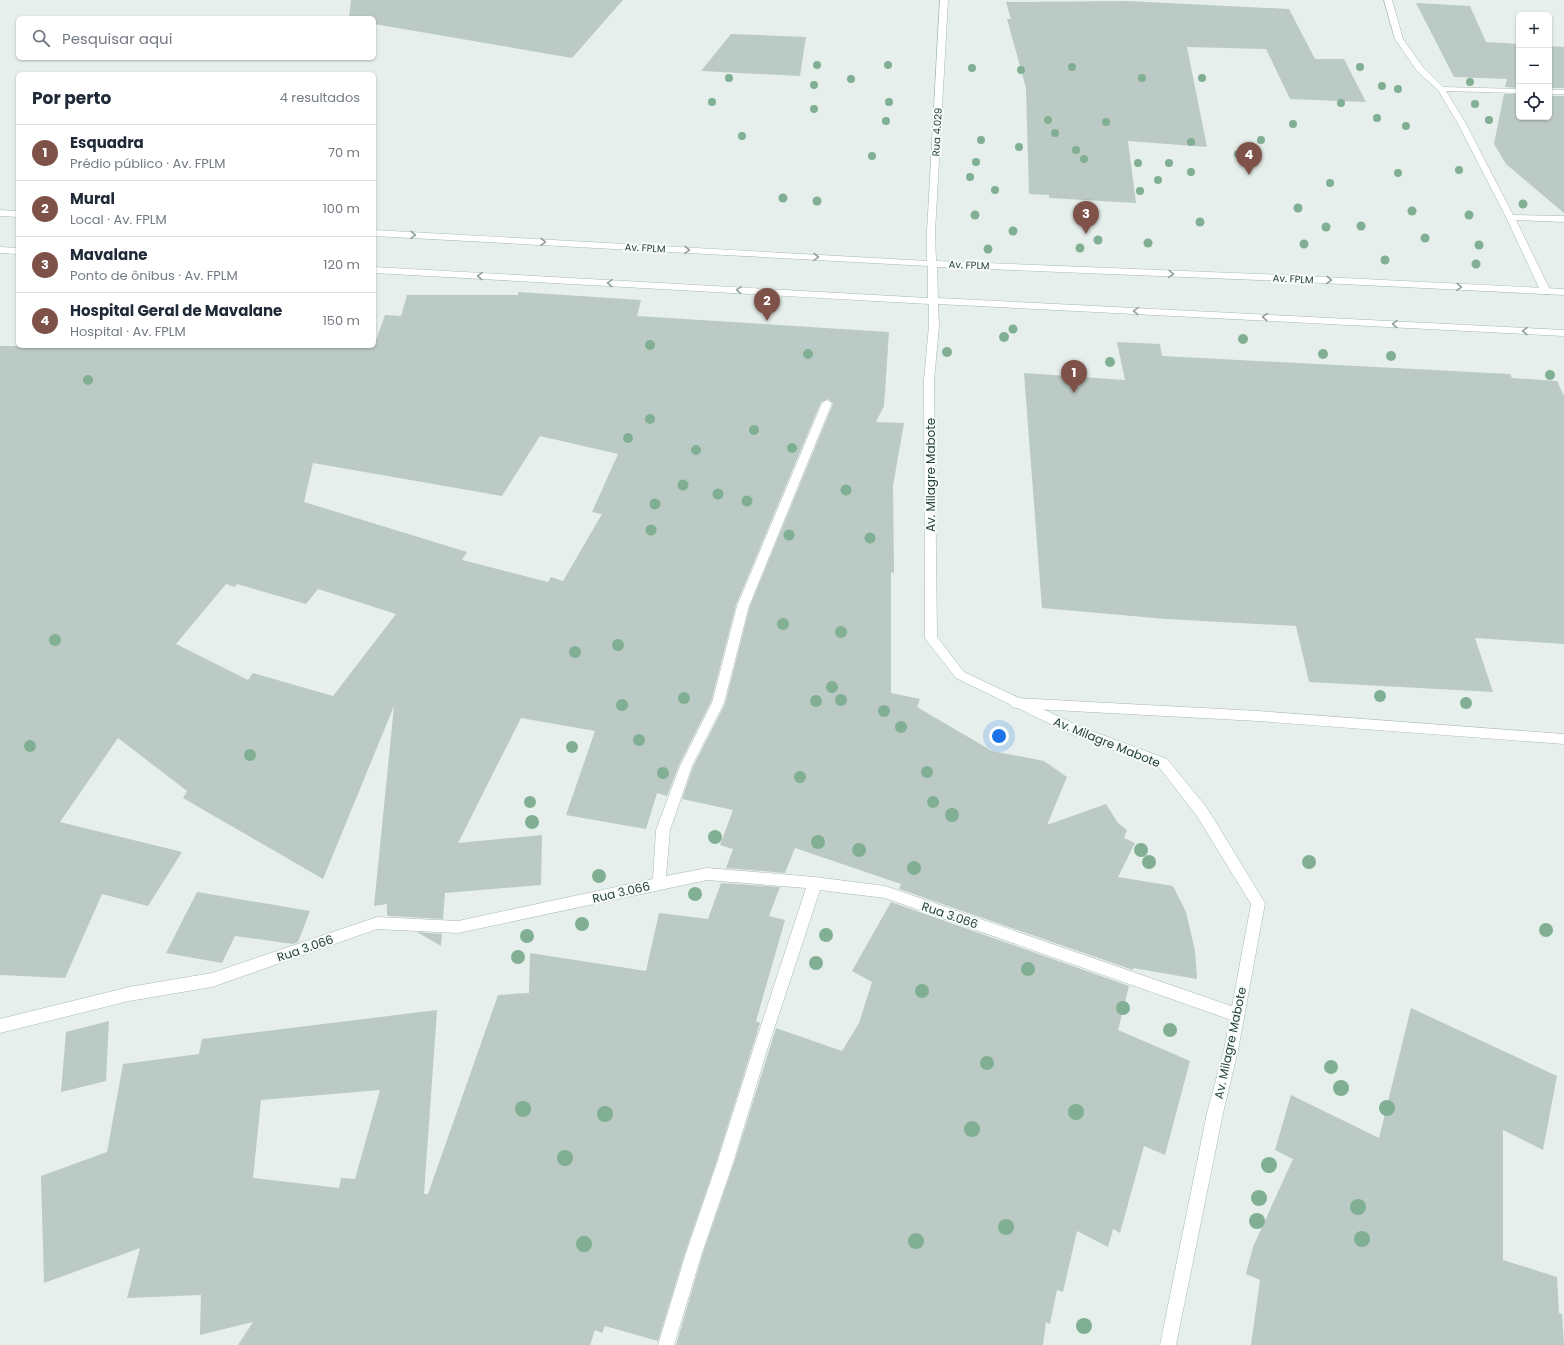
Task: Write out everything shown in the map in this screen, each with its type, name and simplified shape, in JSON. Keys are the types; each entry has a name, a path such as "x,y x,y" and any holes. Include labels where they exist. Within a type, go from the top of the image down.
{"street":[{"name":"Rua 4.029","path":"932,264 931,232 944,0"},
{"path":"1388,0 1399,39 1420,69 1442,89 1461,122 1510,217 1546,292"},
{"path":"1442,89 1516,91"},
{"path":"1552,92 1564,92"},
{"path":"0,213 16,214"},
{"path":"1510,217 1564,219"},
{"name":"Av. FPLM","path":"376,233 932,264 1282,278 1564,292"},
{"path":"0,250 16,251"},
{"name":"Av. Milagre Mabote","path":"932,264 934,326 929,380 931,638 960,675 1077,731 1163,762 1202,812 1258,904 1231,1050 1215,1113 1168,1345"},
{"path":"376,270 876,298 1564,333"},
{"path":"660,883 663,830 686,766 718,703 743,606 827,403"},
{"path":"1016,703 1258,716 1564,739"},
{"name":"Rua 3.066","path":"0,1026 129,994 212,980 377,923 458,927 707,874 815,883 885,892 1237,1015"},
{"path":"666,1345 694,1253 725,1163 760,1050 815,883"}],"building":[{"path":"351,0 623,0 572,58 376,24 376,16 349,16"},
{"path":"1126,1 1289,9 1315,59 1344,59 1366,102 1290,99 1266,49 1187,47 1207,147 1128,141 1136,203 1049,198 1049,195 1029,194 1026,88 1007,19 1011,19 1006,2"},
{"path":"1416,3 1470,6 1486,42 1516,44 1516,88 1505,87 1507,79 1454,77"},
{"path":"731,34 806,37 800,76 701,71"},
{"path":"1552,46 1564,47 1564,88 1552,88"},
{"path":"1504,94 1516,94 1516,120 1552,120 1552,96 1564,96 1564,213 1506,164 1494,144"},
{"path":"518,292 641,300 637,316 889,332 884,406 876,422 904,423 893,486 894,573 891,572 891,693 920,699 917,707 992,751 1044,761 1067,777 1047,825 1106,804 1118,823 1127,830 1124,838 1135,843 1118,877 1173,886 1186,912 1195,951 1197,979 1133,968 1133,970 899,889 901,884 795,848 785,873 726,868 733,849 720,845 733,810 682,799 693,767 725,704 750,606 833,404 828,399 821,402 736,605 711,702 679,765 667,796 657,793 646,829 566,815 595,731 521,718 458,843 542,835 541,885 445,893 443,919 389,916 387,915 387,904 374,906 394,706 323,879 183,798 187,791 118,738 60,822 182,852 148,906 102,894 65,978 0,975 0,346 16,346 16,348 376,348 376,340 385,315 401,316 407,295 518,295","holes":["540,436 618,454 592,512 602,514 563,581 551,577 548,582 462,560 467,552 304,502 313,463 502,496","226,584 235,587 237,584 306,604 318,589 396,614 333,696 253,673 248,680 176,644"]},
{"path":"1117,342 1160,344 1162,356 1510,374 1512,378 1557,381 1564,396 1564,644 1475,638 1493,692 1309,682 1296,626 1166,619 1042,608 1024,373 1125,380"},
{"path":"721,883 780,887 769,916 785,920 756,1021 760,1023 658,1341 605,1326 602,1333 595,1330 590,1345 238,1345 253,1322 200,1335 201,1295 127,1298 140,1248 44,1283 41,1176 107,1152 123,1064 199,1054 202,1039 437,1010 424,1194 428,1194 498,995 529,993 530,953 646,971 659,913 708,919","holes":["380,1090 355,1179 341,1178 339,1188 253,1178 261,1100"]},
{"path":"197,892 310,911 298,942 293,944 235,936 222,963 166,953"},
{"path":"891,902 1129,986 1118,1030 1190,1061 1165,1155 1144,1146 1120,1233 1113,1229 1108,1247 1077,1231 1063,1292 1057,1290 1050,1324 1046,1322 1043,1345 676,1345 703,1253 734,1163 776,1028 842,1051 859,1023 872,982 852,971"},
{"path":"417,932 442,934 441,946"},
{"path":"1411,1008 1557,1076 1543,1150 1503,1130 1503,1260 1557,1277 1559,1313 1562,1314 1564,1345 1251,1345 1260,1280 1246,1274 1253,1247 1293,1159 1275,1150 1291,1095 1379,1138"},
{"path":"109,1021 106,1081 61,1092 66,1032"}],"place":[{"name":"Hospital Geral de Mavalane","path":"1249,175"},
{"name":"Mavalane","path":"1086,234"},
{"name":"Mural","path":"767,321"},
{"name":"Esquadra","path":"1074,393"}]}
